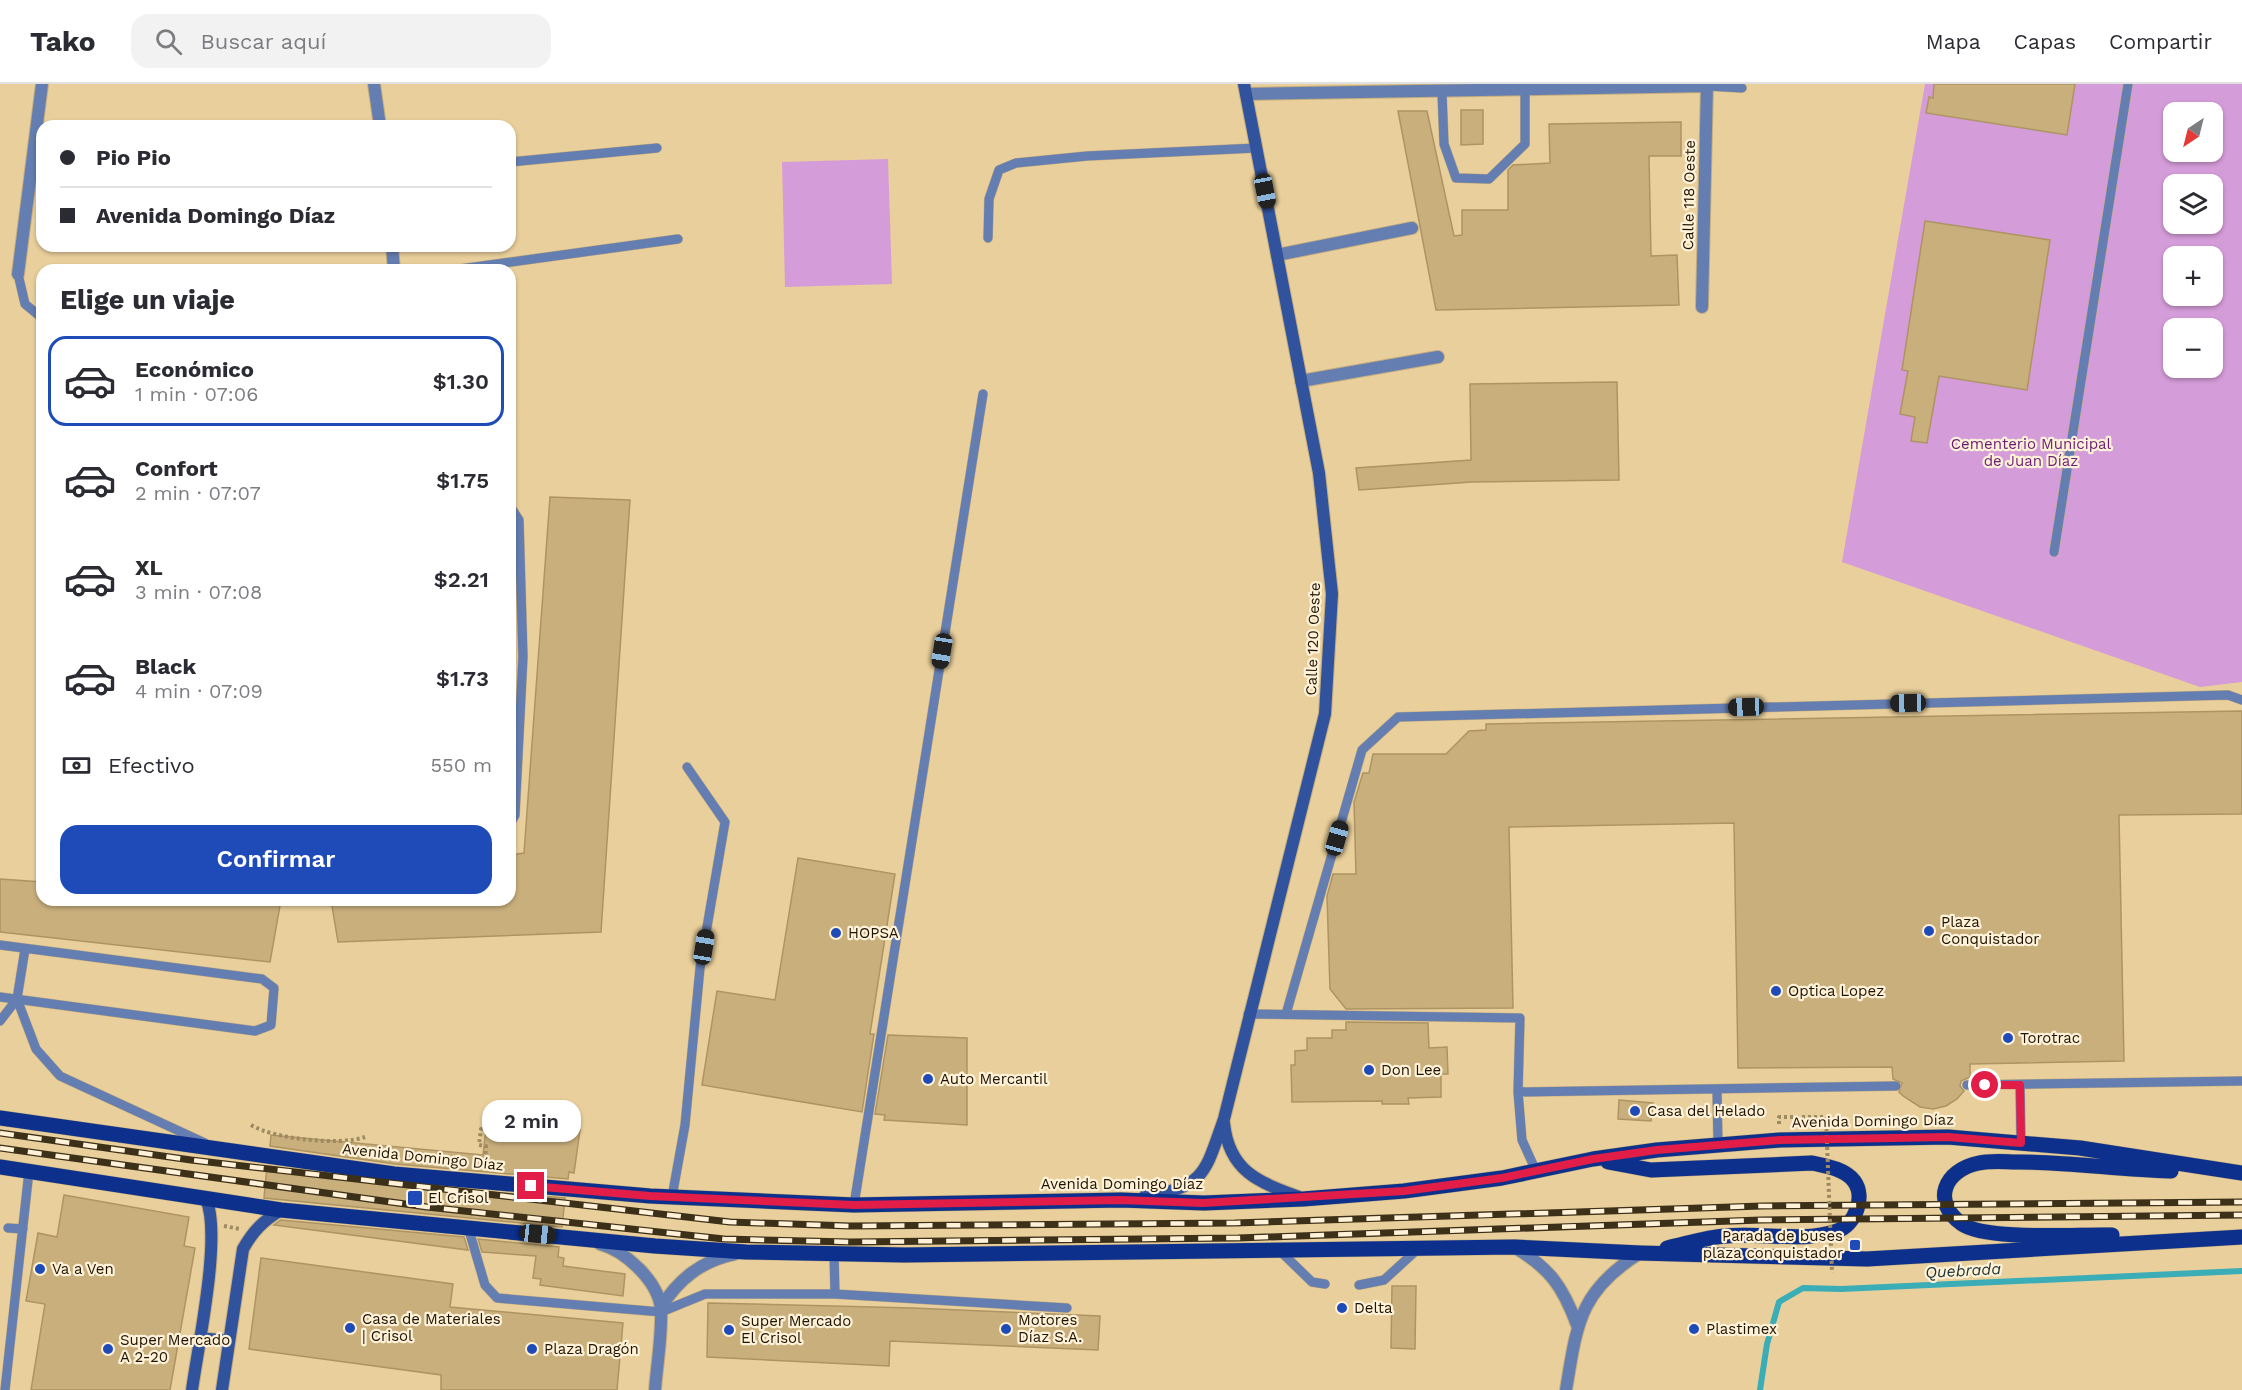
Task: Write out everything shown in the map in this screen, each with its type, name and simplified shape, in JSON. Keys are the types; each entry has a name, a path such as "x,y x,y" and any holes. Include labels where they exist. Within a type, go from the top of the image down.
{"main road":[{"name":"Avenida Domingo Díaz","path":"0,1118 394,1174 672,1197 854,1205 1120,1200 1203,1203 1303,1199 1404,1191 1536,1171 1593,1159 1780,1140 1948,1137 2080,1148 2235,1172"},
{"path":"1593,1159 1651,1170 1812,1163 1836,1168 1853,1180 1858,1192 1857,1209 1850,1222 1838,1231 1772,1237 1726,1236 1640,1253"},
{"path":"2235,1172 2148,1170 2065,1162 1980,1162 1959,1169 1947,1182 1944,1196 1947,1209 1964,1225 1990,1233 2237,1237"},
{"path":"0,1167 281,1210 746,1252 905,1255 1514,1247 1867,1259 2237,1237"}],"street":[{"path":"37,120 42,84"},
{"path":"374,84 379,120"},
{"path":"1245,89 1442,93 1707,85"},
{"name":"Calle 118 Oeste","path":"1702,307 1707,85"},
{"name":"Calle 120 Oeste","path":"1120,1200 1181,1190 1194,1182 1207,1167 1224,1119 1248,1014 1325,714 1332,594 1319,473 1245,89"},
{"path":"18,274 36,132"},
{"path":"1277,255 1413,228"},
{"path":"1301,381 1438,357"},
{"name":"Calle 120 Oeste","path":"1224,1119 1226,1141 1234,1158 1245,1171 1269,1186 1303,1199"},
{"path":"192,1390 213,1224 206,1199"},
{"path":"222,1390 243,1249 252,1232 281,1210"},
{"path":"584,1239 614,1250 640,1270 661,1310 655,1390"},
{"path":"1514,1247 1537,1260 1555,1278 1568,1301 1577,1325"},
{"path":"661,1310 687,1275 705,1263 746,1252"},
{"path":"1566,1390 1577,1325 1587,1303 1601,1283 1619,1266 1640,1253"},
{"path":"199,1338 228,1341"}],"lane":[{"path":"2054,552 2128,84"},
{"path":"1707,85 1742,88"},
{"path":"1442,93 1444,144 1456,178 1490,179 1525,144 1525,91"},
{"path":"516,161 657,148"},
{"path":"988,238 990,199 999,170 1016,163 1087,156 1256,148"},
{"path":"497,264 678,239"},
{"path":"18,274 25,304 36,313"},
{"path":"854,1205 983,394"},
{"path":"516,515 519,520 523,657 516,795"},
{"path":"1286,1014 1362,750 1398,717 2217,695 2229,695 2242,700"},
{"path":"672,1197 685,1125 700,968 725,822 687,767"},
{"path":"0,945 262,980 274,988 272,1025 255,1031 0,997"},
{"path":"0,1021 17,999 25,949"},
{"path":"17,999 36,1049 60,1076 217,1149"},
{"path":"1248,1014 1520,1018 1518,1092 1522,1140 1536,1171"},
{"path":"1967,1085 2242,1081"},
{"path":"2020,1085 2021,1143"},
{"path":"1518,1092 1896,1086"},
{"path":"1717,1089 1718,1145"},
{"path":"6,1390 29,1172"},
{"path":"468,1227 485,1285 489,1293 497,1298 661,1310 705,1294 835,1294 1067,1308"},
{"path":"8,1228 22,1229"},
{"path":"1359,1285 1384,1280 1420,1247"},
{"path":"1278,1249 1312,1282 1324,1284"},
{"path":"834,1254 835,1294"}],"path":[{"path":"1779,1117 1826,1117 1832,1273"},
{"path":"251,1125 264,1133 350,1142 364,1137"},
{"path":"483,1182 486,1146 479,1145 481,1130 486,1130"},
{"path":"213,1224 252,1232"}],"green space":[{"name":"Cementerio Municipal de Juan Díaz","path":"1925,84 2242,84 2242,682 2200,687 1842,562"},
{"path":"888,159 892,284 785,287 782,162"}],"building":[{"path":"1934,84 2075,84 2067,135 1926,113 1929,97 1933,98"},
{"path":"1461,110 1483,110 1483,144 1461,145"},
{"path":"1398,111 1427,111 1454,236 1462,235 1462,210 1508,210 1508,170 1513,165 1550,163 1549,124 1681,122 1681,156 1649,156 1651,256 1677,255 1679,305 1436,310"},
{"path":"1925,221 2050,240 2027,390 1939,376 1927,443 1911,441 1915,417 1900,414 1908,371 1902,370"},
{"path":"1617,382 1619,480 1472,482 1359,490 1356,468 1471,460 1470,384"},
{"path":"550,497 630,500 601,932 338,942 332,906 516,906 516,854 524,853"},
{"name":"Plaza Conquistador","path":"2242,711 2242,814 2119,815 2124,1061 1970,1064 1970,1077 1961,1081 1960,1086 1964,1091 1946,1106 1933,1109 1920,1107 1899,1092 1902,1083 1893,1079 1892,1067 1738,1068 1734,823 1509,827 1513,1008 1346,1009 1330,989 1327,896 1333,874 1356,874 1354,802 1363,773 1369,773 1373,754 1446,754 1469,731 1486,730 1486,724"},
{"name":"HOPSA","path":"798,858 895,874 870,1034 874,1034 862,1112 702,1085 717,991 775,1000"},
{"path":"0,879 36,882 36,906 280,906 270,962 0,932"},
{"name":"Don Lee","path":"1346,1022 1428,1023 1429,1048 1447,1047 1448,1074 1441,1074 1441,1097 1408,1098 1409,1104 1382,1104 1382,1101 1292,1102 1291,1065 1295,1065 1295,1051 1307,1050 1307,1038 1332,1038 1332,1030 1346,1030"},
{"name":"Auto Mercantil","path":"888,1035 967,1038 967,1125 884,1120 885,1115 875,1114"},
{"name":"Casa del Helado","path":"1619,1100 1653,1103 1651,1121 1618,1119"},
{"path":"487,1119 580,1130 574,1173 569,1172 568,1179 395,1164 270,1146 271,1135 483,1155"},
{"path":"267,1166 393,1184 565,1198 562,1227 264,1198"},
{"path":"64,1195 189,1217 184,1246 195,1248 170,1390 31,1390 45,1304 26,1301 38,1233 57,1237"},
{"path":"281,1220 464,1237 468,1250 274,1225"},
{"path":"478,1239 559,1247 558,1257 564,1258 563,1266 625,1274 623,1296 540,1285 541,1279 533,1278 536,1256 482,1252"},
{"path":"261,1258 453,1284 450,1307 623,1323 617,1390 441,1390 441,1375 249,1349"},
{"path":"1392,1286 1416,1286 1415,1349 1391,1348"},
{"path":"708,1303 1100,1316 1098,1350 890,1341 889,1366 707,1357"}],"waterway":[{"name":"Quebrada","path":"1760,1390 1767,1344 1779,1302 1803,1288 1841,1289 2242,1271"}],"railway":[{"path":"0,1133 191,1160 730,1222 850,1226 1235,1223 1762,1206 2242,1202"},
{"path":"0,1148 427,1207 724,1239 850,1242 1238,1238 1761,1220 2242,1215"}],"place":[{"name":"Plaza Conquistador","path":"1929,931"},
{"name":"HOPSA","path":"836,933"},
{"name":"Optica Lopez","path":"1776,991"},
{"name":"Torotrac","path":"2008,1038"},
{"name":"Don Lee","path":"1369,1070"},
{"name":"Auto Mercantil","path":"928,1079"},
{"name":"Casa del Helado","path":"1635,1111"},
{"name":"El Crisol","path":"415,1198"},
{"name":"Parada de buses plaza conquistador","path":"1855,1245"},
{"name":"Va a Ven","path":"40,1269"},
{"name":"Delta","path":"1342,1308"},
{"name":"Casa de Materiales | Crisol","path":"350,1328"},
{"name":"Motores Díaz S.A.","path":"1006,1329"},
{"name":"Plastimex","path":"1694,1329"},
{"name":"Super Mercado El Crisol","path":"729,1330"},
{"name":"Super Mercado A 2-20","path":"108,1349"},
{"name":"Plaza Dragón","path":"532,1349"}],"route":[{"path":"531,1186 650,1196 854,1205 1120,1200 1203,1203 1303,1199 1404,1191 1502,1178 1593,1159 1657,1150 1780,1140 1948,1137 2021,1143 2020,1085 1985,1085"}]}
